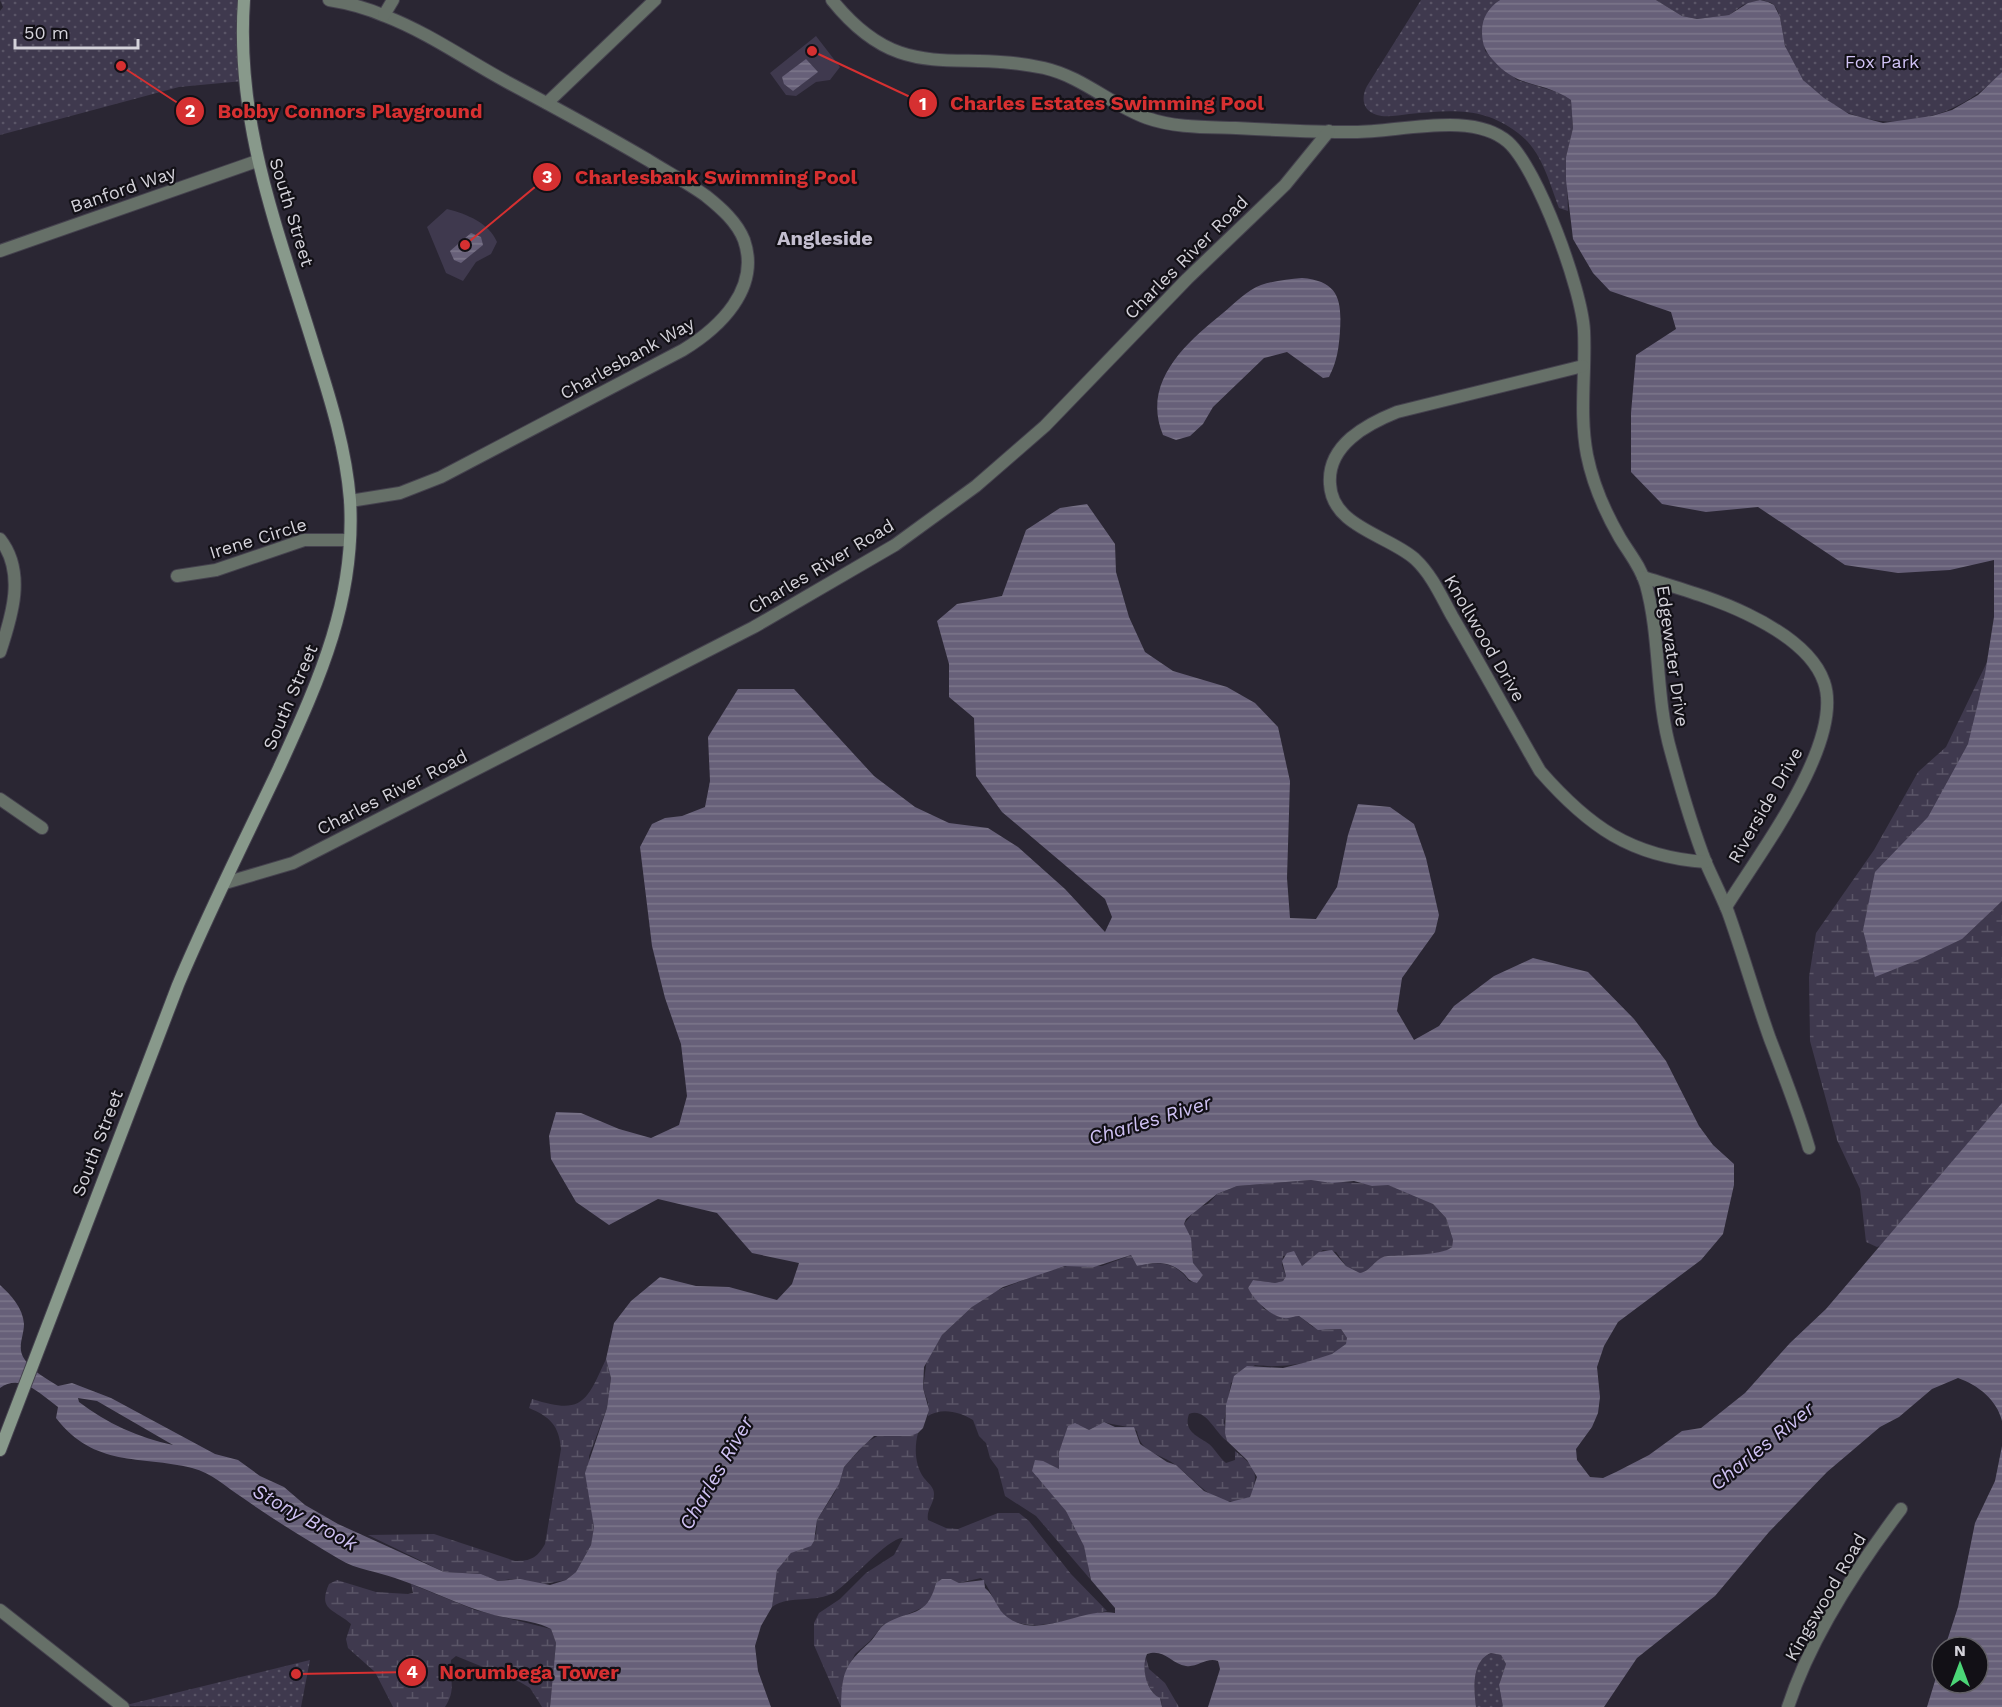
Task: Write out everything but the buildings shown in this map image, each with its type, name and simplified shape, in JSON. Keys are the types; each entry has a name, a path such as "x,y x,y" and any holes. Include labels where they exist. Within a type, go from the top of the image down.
{"main road":[{"name":"South Street","path":"0,1450 178,985 202,928 225,883 328,657 341,614 350,540 350,501 336,421 257,161 243,81 244,0"}],"street":[{"name":"Charlesbank Way","path":"329,0 384,15 547,103 703,194 731,219 743,239 747,255 744,279 736,302 719,325 683,350 441,477 400,493 350,501"},
{"path":"384,15 393,0"},
{"path":"547,103 655,0"},
{"name":"Edgewater Drive","path":"832,0 850,21 867,34 905,55 928,60 1014,63 1047,69 1077,80 1132,112 1151,120 1195,127 1354,132 1456,125 1494,132 1518,153 1556,229 1582,310 1584,327 1583,416 1589,465 1607,516 1643,577 1653,619 1662,715 1670,749 1706,862 1726,907 1809,1148"},
{"name":"Charles River Road","path":"225,883 293,863 754,627 895,545 976,486 1046,426 1194,272 1285,184 1329,131"},
{"name":"Banford Way","path":"0,251 257,161"},
{"name":"Knollwood Drive","path":"1583,366 1397,412 1372,422 1352,436 1340,451 1332,468 1330,484 1335,502 1347,518 1371,534 1399,547 1416,560 1440,590 1530,755 1540,771 1562,796 1590,820 1633,846 1668,858 1706,862"},
{"path":"0,539 10,554 16,578 0,652"},
{"name":"Irene Circle","path":"177,576 197,574 233,565 304,540 350,540"},
{"name":"Riverside Drive","path":"1643,577 1748,614 1796,643 1824,681 1828,705 1826,724 1818,752 1798,791 1726,907"},
{"path":"0,800 42,828"},
{"name":"Kingswood Road","path":"1788,1707 1809,1657 1832,1615 1878,1539 1901,1509"},
{"path":"0,1610 123,1707"}],"green space":[{"path":"0,0 244,0 243,81 179,87 0,135 0,11 3,7"},
{"path":"1421,0 1500,0 1489,11 1484,23 1485,51 1517,80 1560,93 1571,100 1573,128 1566,157 1568,211 1559,208 1544,168 1533,149 1526,140 1505,124 1479,114 1466,112 1438,111 1384,116 1368,110 1364,103 1367,86"},
{"path":"1656,0 1760,0 1743,5 1729,15 1697,19 1682,16"},
{"name":"Fox Park","path":"1761,0 2002,0 2002,72 1981,91 1957,106 1931,116 1904,121 1877,120 1850,114 1826,101 1804,81 1788,53 1777,9 1771,3"},
{"path":"816,36 840,67 830,80 816,82 796,96 786,95 770,73"},
{"path":"447,209 476,220 489,230 497,242 491,254 476,262 463,281 446,273 427,227"},
{"path":"2002,631 2002,1120 1885,1244 1877,1247 1866,1242 1860,1189 1837,1140 1810,1041 1809,977 1816,933 1874,850 1918,772 1946,747"},
{"path":"1311,1180 1388,1185 1417,1195 1433,1204 1446,1218 1453,1240 1452,1247 1431,1254 1384,1257 1368,1270 1360,1273 1346,1266 1336,1252 1323,1250 1302,1266 1299,1265 1296,1254 1283,1256 1282,1265 1286,1276 1283,1281 1275,1283 1253,1280 1248,1288 1264,1309 1278,1316 1299,1316 1313,1327 1325,1330 1341,1329 1347,1338 1347,1344 1328,1356 1303,1363 1277,1366 1255,1365 1231,1383 1224,1422 1227,1441 1205,1417 1195,1413 1189,1414 1190,1429 1211,1446 1226,1463 1235,1460 1235,1451 1251,1466 1255,1482 1250,1497 1239,1501 1229,1501 1210,1494 1177,1466 1147,1449 1139,1439 1137,1431 1129,1428 1104,1422 1089,1430 1083,1428 1062,1444 1059,1452 1059,1470 1049,1464 1037,1478 1053,1492 1075,1524 1085,1546 1091,1580 1036,1516 1005,1496 998,1469 990,1458 986,1443 979,1436 973,1420 945,1411 928,1416 928,1403 923,1388 927,1358 942,1335 991,1293 1044,1272 1071,1265 1102,1266 1131,1255 1137,1266 1152,1263 1166,1264 1184,1274 1189,1281 1197,1283 1203,1275 1193,1264 1192,1248 1184,1224 1197,1208 1208,1204 1217,1194 1237,1186"},
{"path":"606,1359 611,1378 607,1408 589,1456 594,1528 591,1545 576,1572 566,1580 539,1585 512,1579 498,1581 481,1574 444,1572 368,1535 434,1534 515,1561 536,1556 545,1544 561,1449 556,1428 543,1415 529,1408 532,1399 562,1406 580,1402 593,1386"},
{"path":"918,1433 917,1462 921,1473 934,1492 928,1520 946,1528 958,1529 998,1513 1019,1513 1029,1521 1071,1574 1107,1611 1055,1623 1028,1625 1006,1617 981,1578 959,1583 951,1579 936,1583 932,1597 924,1607 883,1625 855,1654 844,1677 841,1707 814,1645 814,1623 819,1613 840,1599 866,1573 894,1555 903,1538 889,1544 842,1587 827,1596 787,1601 772,1607 777,1570 786,1557 816,1534 817,1520 835,1492 844,1467 867,1442 881,1434 901,1436"},
{"path":"337,1580 376,1592 408,1594 413,1593 411,1584 475,1610 551,1629 556,1643 550,1707 542,1707 530,1688 520,1682 456,1656 451,1660 452,1689 445,1707 393,1707 375,1672 348,1648 346,1639 351,1624 326,1605 329,1584"},
{"path":"1491,1653 1501,1655 1506,1664 1499,1685 1503,1707 1476,1707 1477,1669 1480,1662"},
{"path":"1146,1658 1149,1669 1165,1683 1179,1707 1162,1707 1161,1699 1152,1692 1147,1681 1144,1669"},
{"path":"310,1660 301,1707 122,1706"}],"water":[{"path":"1500,0 1656,0 1682,16 1697,19 1729,15 1748,3 1760,0 1768,2 1774,5 1780,17 1785,46 1803,80 1824,98 1849,114 1883,123 1932,116 1952,110 1978,95 2002,72 2002,901 1962,939 1920,959 1875,977 1863,930 1875,872 1928,817 1968,744 1985,674 1994,617 1994,560 1950,570 1898,573 1845,565 1758,507 1706,512 1662,504 1631,472 1631,413 1636,355 1676,329 1671,312 1610,291 1593,273 1573,239 1566,180 1566,157 1573,128 1571,100 1512,76 1488,54 1484,47 1483,22 1489,9"},
{"path":"806,59 818,72 793,91 784,84 782,77"},
{"path":"471,233 481,237 483,245 461,263 454,260 450,251"},
{"path":"1302,278 1323,283 1335,294 1338,301 1339,343 1336,360 1329,377 1323,378 1287,352 1264,358 1213,407 1203,424 1190,436 1176,440 1163,435 1158,416 1158,398 1171,365 1182,351 1195,337 1251,290 1271,282"},
{"path":"1087,504 1115,544 1116,572 1129,617 1145,652 1173,671 1227,687 1255,703 1278,727 1290,781 1287,878 1290,918 1316,919 1337,887 1348,835 1358,804 1390,807 1414,824 1426,858 1439,915 1435,932 1402,978 1397,1011 1414,1040 1439,1026 1454,1006 1494,976 1533,958 1588,972 1634,1019 1666,1061 1699,1126 1713,1145 1734,1164 1734,1185 1723,1234 1701,1260 1618,1322 1604,1346 1597,1367 1600,1397 1598,1413 1592,1427 1576,1449 1577,1460 1590,1477 1603,1478 1649,1455 1682,1431 1701,1428 1745,1393 1790,1343 1826,1309 2002,1103 2002,1421 1996,1406 1986,1394 1965,1381 1958,1378 1932,1389 1899,1417 1880,1427 1827,1472 1769,1532 1715,1596 1637,1658 1604,1707 1503,1707 1499,1685 1506,1664 1501,1655 1491,1653 1480,1662 1477,1669 1476,1707 1208,1707 1220,1669 1218,1661 1209,1660 1194,1666 1186,1666 1158,1653 1153,1653 1147,1654 1145,1659 1146,1679 1151,1690 1160,1698 1162,1707 841,1707 842,1686 846,1670 855,1657 885,1624 922,1608 928,1602 936,1583 942,1579 951,1579 959,1583 984,1580 985,1588 1007,1617 1033,1626 1088,1614 1115,1613 1115,1608 1091,1580 1084,1546 1066,1511 1032,1471 1035,1460 1043,1461 1059,1469 1059,1452 1068,1426 1075,1423 1089,1430 1104,1422 1115,1427 1134,1427 1140,1444 1167,1462 1176,1465 1204,1491 1230,1502 1250,1497 1257,1477 1247,1460 1227,1441 1225,1433 1226,1405 1234,1376 1247,1366 1283,1368 1332,1354 1346,1344 1347,1338 1341,1329 1318,1330 1299,1316 1279,1317 1263,1307 1251,1293 1248,1288 1253,1280 1275,1283 1283,1281 1286,1276 1282,1261 1287,1253 1294,1251 1302,1266 1319,1252 1332,1250 1346,1266 1360,1273 1368,1270 1384,1257 1431,1254 1452,1247 1453,1240 1446,1218 1433,1204 1388,1185 1372,1186 1354,1181 1332,1183 1311,1180 1237,1186 1217,1194 1186,1219 1184,1224 1191,1238 1193,1263 1203,1275 1197,1283 1171,1265 1155,1263 1137,1266 1131,1255 1094,1267 1065,1266 1003,1287 972,1307 942,1335 924,1367 923,1388 929,1410 923,1428 910,1436 874,1436 859,1450 844,1467 839,1484 817,1520 811,1546 791,1553 777,1570 772,1607 761,1626 755,1646 758,1671 771,1707 550,1707 556,1643 551,1629 481,1611 408,1582 346,1563 206,1473 173,1464 119,1457 102,1452 86,1445 71,1434 56,1418 58,1407 37,1391 15,1383 0,1388 0,1285 19,1307 23,1318 22,1356 36,1371 58,1386 72,1383 111,1398 215,1454 238,1460 260,1476 284,1487 305,1505 338,1524 444,1572 481,1574 498,1581 520,1579 550,1585 566,1580 576,1572 591,1545 594,1527 585,1473 607,1408 611,1378 606,1359 614,1323 631,1301 660,1277 696,1286 729,1287 777,1300 792,1284 799,1263 752,1253 717,1213 658,1199 609,1225 576,1202 551,1159 549,1136 556,1112 581,1113 619,1129 651,1138 679,1125 687,1096 681,1044 665,998 652,946 640,847 652,824 705,807 710,781 708,737 738,689 794,689 874,776 915,807 949,823 988,828 1018,847 1065,889 1105,932 1112,917 1105,899 1002,812 976,776 974,718 949,697 949,664 937,621 957,604 1002,596 1026,530 1060,508","holes":["78,1398 97,1401 173,1445 123,1429 89,1410 79,1402"]},
{"path":"2002,1446 2002,1707 1927,1707 1931,1695 1990,1695 1990,1635 1949,1635 1958,1607 1975,1523 1995,1481"}],"place":[{"name":"Charles Estates Swimming Pool","path":"812,51"},
{"name":"Bobby Connors Playground","path":"121,66"},
{"name":"Charlesbank Swimming Pool","path":"465,245"},
{"name":"Norumbega Tower","path":"296,1674"}],"district":[{"name":"Angleside","path":"825,238"}],"water label":[{"name":"Charles River","path":"1150,1120"},
{"name":"Charles River","path":"1762,1446"},
{"name":"Charles River","path":"716,1473"},
{"name":"Stony Brook","path":"305,1517"}]}
